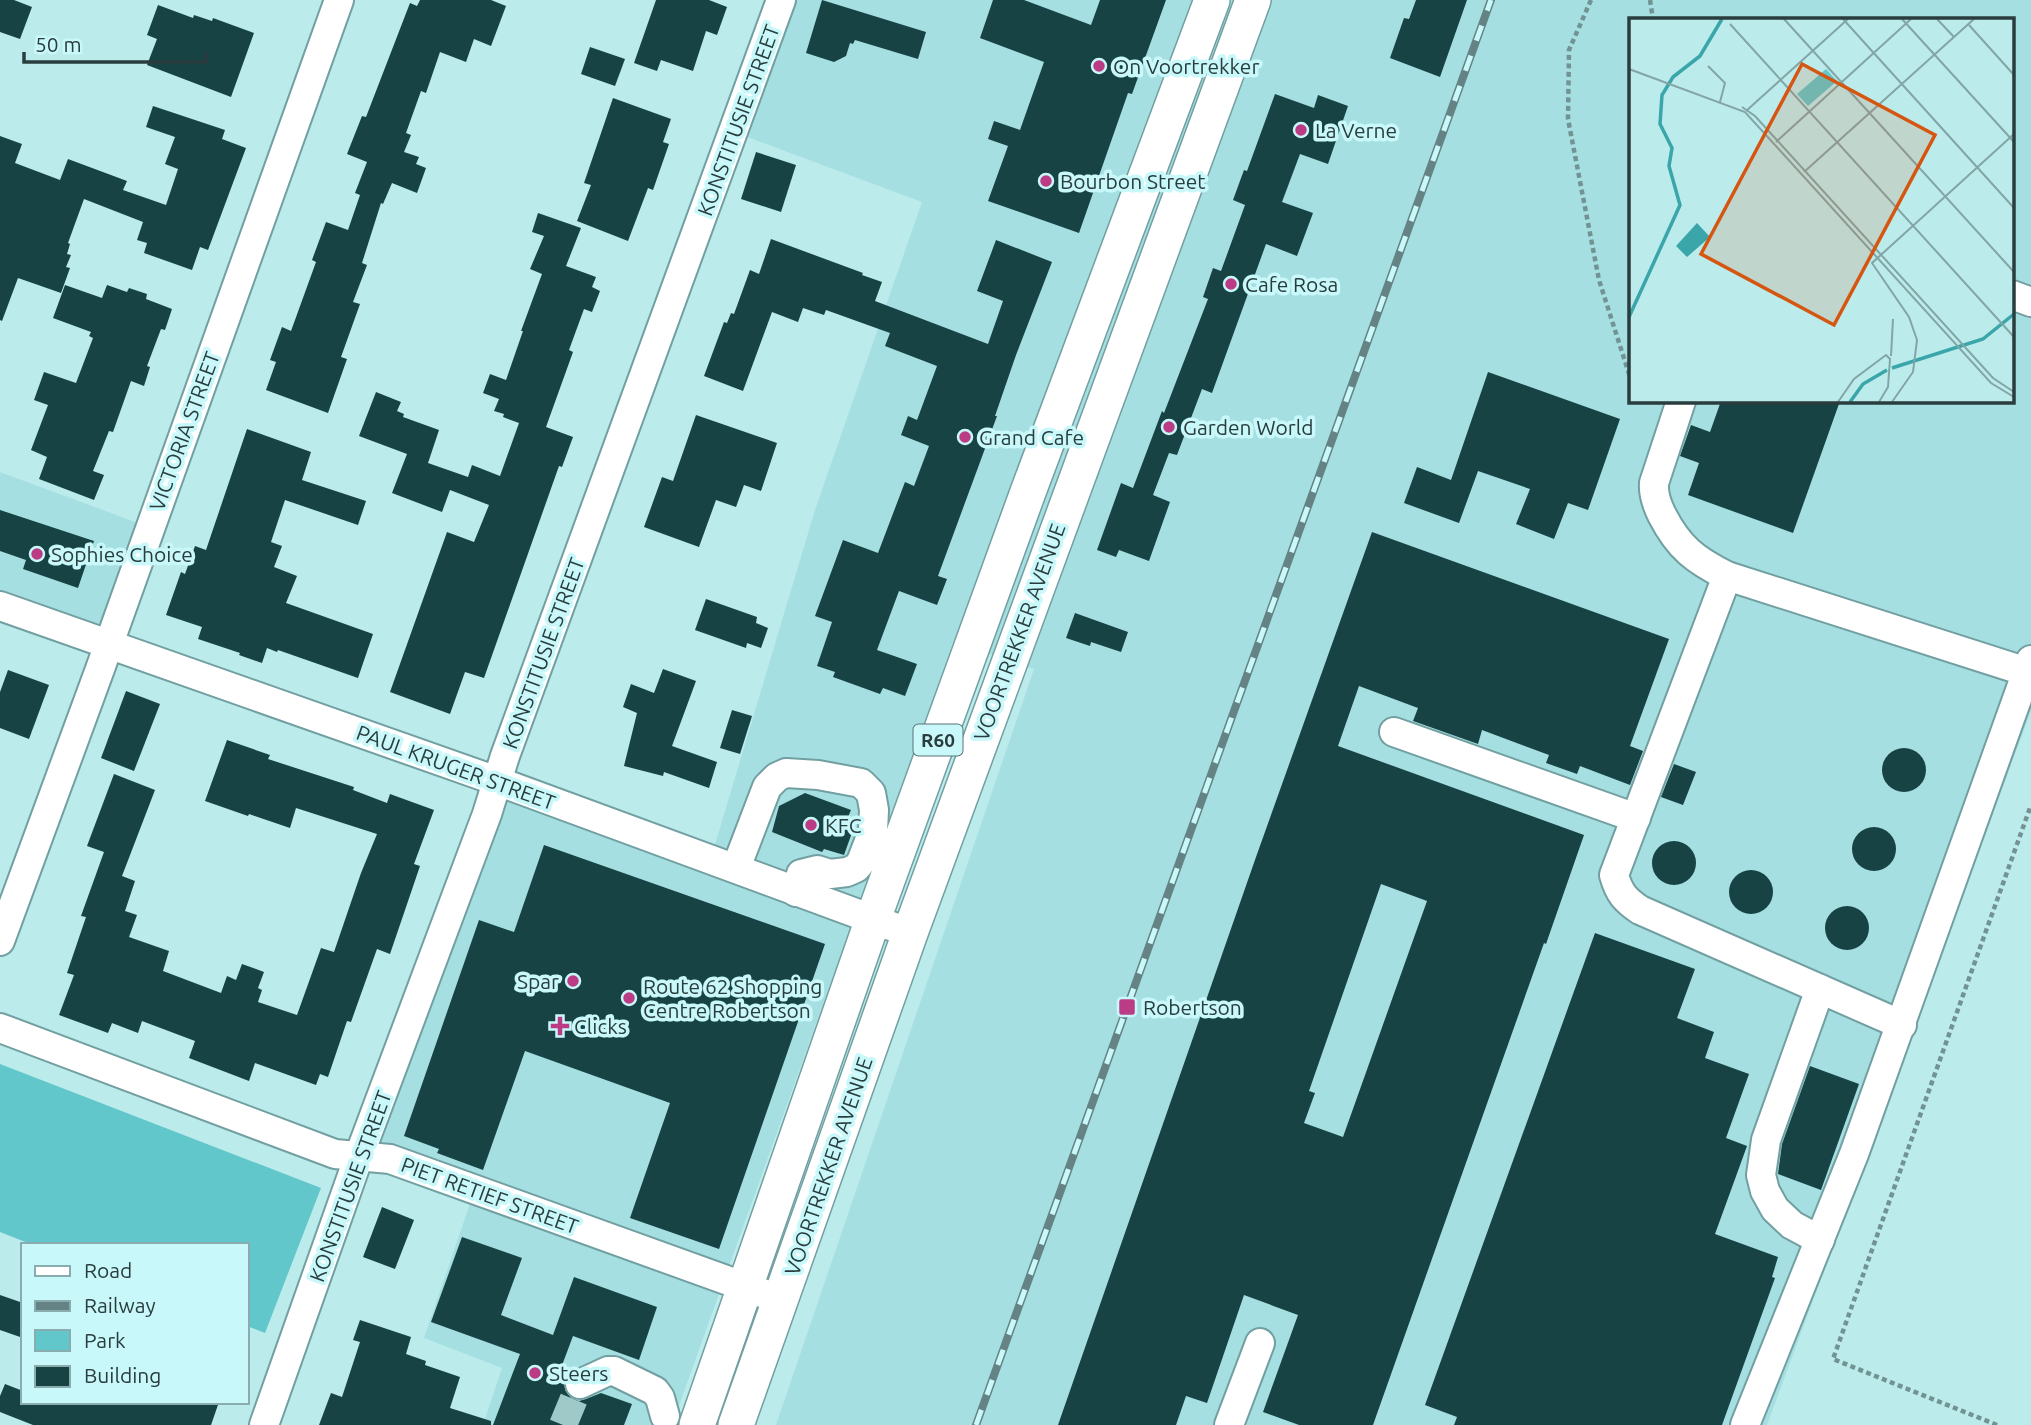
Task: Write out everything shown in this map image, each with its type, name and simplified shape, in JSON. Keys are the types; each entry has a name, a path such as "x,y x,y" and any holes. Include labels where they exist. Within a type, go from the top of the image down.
{"main road":[{"name":"VOORTREKKER AVENUE","path":"678,1422 745,1286 873,919 1027,492 1212,0"},
{"name":"VOORTREKKER AVENUE","path":"736,1425 909,933 1253,0"}],"street":[{"name":"VICTORIA STREET","path":"0,941 339,0"},
{"name":"KONSTITUSIE STREET","path":"264,1425 359,1156 478,839 782,0"},
{"path":"2014,296 2031,302"},
{"path":"1681,402 1653,492 1657,505 1678,543 1706,565 1727,576 2029,666 1854,1154 1745,1425"},
{"path":"1727,576 1614,876 1622,896 1640,910 1902,1025"},
{"name":"PAUL KRUGER STREET","path":"0,606 497,781 909,933"},
{"path":"1394,732 1636,818"},
{"path":"736,868 766,787 777,777 786,773 817,775 861,783 871,793 874,810 873,831 861,862 847,872 830,874 817,870 801,874 796,892"},
{"path":"1820,989 1766,1140 1760,1175 1775,1209 1792,1225 1820,1240"},
{"name":"PIET RETIEF STREET","path":"0,1028 335,1154 390,1159 781,1300"},
{"path":"1229,1425 1260,1343"},
{"path":"580,1384 608,1371 614,1371 655,1391 678,1422"}],"path":[{"path":"1591,0 1569,50 1568,119 1599,280 1629,374"},
{"path":"1650,0 1653,18"},
{"path":"1997,1425 1833,1359 2031,805"}],"shaded area":[{"path":"784,0 2031,0 2031,711 1767,1425 776,1425 1034,669 953,642 672,1425 483,1425 502,1368 424,1338 473,1195 371,1158 504,785 711,858 815,510 922,202 734,132"},
{"path":"0,472 146,526 107,638 0,599"}],"green space":[{"path":"0,1064 321,1188 265,1333 248,1326 248,1243 28,1243 0,1232"}],"building":[{"path":"0,0 14,0 32,7 20,39 0,32"},
{"path":"420,0 491,0 506,6 491,46 474,39 466,62 440,52 426,93 421,91 406,133 411,135 404,152 419,157 416,164 426,168 417,193 392,183 383,204 381,203 362,263 367,265 353,302 360,304 341,357 347,359 328,413 266,390 276,362 270,360 282,327 291,331 316,262 312,260 326,222 348,230 360,195 355,193 367,162 347,154 362,116 366,117 410,3 417,6"},
{"path":"656,0 709,0 727,7 717,35 706,31 693,71 661,60 657,71 634,63"},
{"path":"822,0 926,32 918,59 855,40 853,44 850,43 846,56 834,62 806,53"},
{"path":"993,0 1024,0 1091,25 1100,0 1166,0 1132,94 1128,93 1079,233 988,201 1008,146 988,139 994,121 1020,130 1044,62 980,38"},
{"path":"1416,0 1467,0 1440,77 1390,58 1404,18 1409,19"},
{"path":"158,5 193,18 194,15 212,21 213,18 254,33 231,97 147,65 157,39 147,35"},
{"path":"590,47 625,59 615,86 581,74"},
{"path":"1275,94 1314,108 1318,95 1348,106 1328,164 1300,154 1282,202 1313,213 1297,256 1266,244 1212,393 1202,389 1177,455 1169,453 1153,495 1170,502 1149,561 1119,550 1116,557 1097,550 1121,483 1133,488 1162,411 1164,413 1208,299 1203,297 1213,268 1221,271 1245,205 1233,200 1244,170 1247,171"},
{"path":"613,98 671,119 663,142 669,144 653,190 648,188 628,241 577,221 591,185 584,183"},
{"path":"153,106 225,130 222,139 246,148 208,250 200,247 192,270 144,253 147,243 137,240 143,222 84,199 68,243 67,254 71,255 66,267 70,268 61,293 18,278 2,321 0,320 0,136 22,144 15,163 60,180 68,159 127,181 123,190 166,205 178,169 165,164 175,137 146,127"},
{"path":"756,152 796,165 781,212 741,199"},
{"path":"538,213 581,228 566,266 596,277 592,287 600,291 592,312 584,309 569,350 573,352 546,427 573,437 562,467 559,466 484,678 465,672 450,714 390,692 447,532 474,542 489,505 450,490 442,512 392,493 407,454 359,436 376,392 401,402 397,411 404,414 403,417 439,430 428,463 468,477 472,465 500,476 519,423 494,411 499,399 483,393 490,374 506,380 542,274 530,269 544,236 532,232"},
{"path":"771,239 882,282 875,301 988,344 1003,301 977,291 996,240 1052,262 1016,355 997,416 938,576 947,579 937,605 899,591 877,650 917,664 905,696 883,688 880,694 833,677 835,672 817,666 832,622 815,616 843,540 878,553 905,482 914,486 929,446 901,435 908,416 917,420 937,366 885,346 890,333 826,310 824,315 803,308 798,322 772,312 743,391 704,376 724,322 727,323 731,313 734,314 750,270 759,274"},
{"path":"65,285 102,298 107,285 127,292 129,288 147,294 146,299 172,309 147,366 150,367 144,386 131,381 113,432 109,431 93,471 104,475 94,500 39,479 47,457 31,450 48,405 34,400 44,372 76,383 93,338 89,336 91,332 53,318"},
{"path":"1488,372 1620,419 1588,510 1568,503 1554,539 1516,524 1530,489 1478,471 1459,523 1404,503 1417,467 1451,480"},
{"path":"1721,402 1840,402 1793,533 1688,495 1699,463 1680,456 1691,425 1710,432"},
{"path":"696,415 777,443 761,491 744,485 736,507 716,500 699,547 644,527 662,477 673,481"},
{"path":"247,429 311,452 302,480 366,501 358,525 285,500 271,542 282,546 274,567 297,576 286,603 373,634 358,678 267,648 262,663 198,639 202,627 166,615 181,572 185,574 195,546 206,550"},
{"path":"0,510 94,541 78,588 23,569 26,560 0,551"},
{"path":"1372,532 1669,639 1630,746 1643,751 1630,785 1580,766 1577,774 1546,763 1549,755 1482,730 1478,744 1413,721 1418,708 1359,686 1338,746 1584,835 1373,1425 1299,1425 1263,1412 1298,1315 1244,1295 1207,1403 1186,1396 1176,1425 1058,1425","holes":["1381,884 1427,901 1343,1137 1304,1123 1315,1093 1309,1091"]},
{"path":"706,599 757,617 756,623 768,628 761,648 747,643 746,648 695,630"},
{"path":"1075,613 1128,632 1121,652 1091,642 1090,646 1066,638"},
{"path":"663,669 696,681 672,746 717,762 709,788 664,772 663,776 624,766 637,713 623,707 631,684 654,693"},
{"path":"8,670 49,685 29,739 0,728 0,692"},
{"path":"126,691 160,704 134,771 101,758"},
{"path":"732,710 752,716 740,754 720,748"},
{"path":"227,740 270,755 268,759 354,787 353,790 387,803 390,794 434,810 414,864 420,866 390,954 377,949 351,1022 347,1021 328,1077 320,1074 316,1085 255,1063 249,1081 189,1058 195,1041 142,1021 138,1033 112,1023 108,1033 59,1015 74,975 67,973 86,917 81,916 104,852 87,846 114,774 155,790 122,876 135,881 125,911 137,915 129,937 169,951 163,971 221,993 227,976 236,980 242,964 264,972 258,988 262,990 258,1002 297,1015 321,948 334,952 377,834 296,808 290,828 205,801"},
{"path":"1904,748 1919,755 1926,770 1919,785 1904,792 1889,785 1882,770 1889,755"},
{"path":"1674,764 1696,772 1683,805 1661,797"},
{"name":"KFC","path":"805,793 851,810 845,824 854,827 844,855 824,849 822,852 772,832 779,806"},
{"path":"1874,827 1889,834 1896,849 1889,864 1874,871 1859,864 1852,849 1859,834"},
{"path":"1674,841 1689,848 1696,863 1689,878 1674,885 1659,878 1652,863 1659,848"},
{"name":"Route 62 Shopping Centre Robertson","path":"544,845 825,944 719,1249 630,1218 670,1103 525,1051 483,1170 437,1153 439,1149 404,1136 479,920 514,932"},
{"path":"1751,870 1766,877 1773,892 1766,907 1751,914 1736,907 1729,892 1736,877"},
{"path":"1847,906 1862,913 1869,928 1862,943 1847,950 1832,943 1825,928 1832,913"},
{"path":"1595,933 1695,969 1677,1018 1714,1032 1705,1058 1749,1074 1726,1138 1747,1146 1715,1234 1778,1257 1772,1277 1775,1278 1722,1425 1454,1425 1457,1417 1425,1405"},
{"path":"1810,1066 1859,1084 1821,1190 1778,1174 1782,1144"},
{"path":"382,1207 414,1220 395,1269 363,1257"},
{"path":"462,1237 522,1258 501,1315 553,1335 574,1277 657,1307 639,1360 573,1336 558,1376 565,1379 565,1390 571,1398 579,1401 601,1393 632,1404 624,1425 493,1425 520,1354 431,1322"},
{"path":"0,1295 21,1302 21,1337 0,1330"},
{"path":"360,1320 411,1337 406,1354 426,1361 425,1365 460,1377 450,1408 491,1421 491,1425 319,1425 331,1393 342,1397 360,1342 353,1340"},
{"path":"5,1384 21,1390 21,1404 218,1404 211,1425 33,1425 0,1412 0,1396"}],"tunnel":[{"path":"563,1425 580,1384"}],"railway":[{"path":"976,1425 1491,0"}],"place":[{"name":"On Voortrekker","path":"1099,66"},
{"name":"La Verne","path":"1301,130"},
{"name":"Bourbon Street","path":"1046,181"},
{"name":"Cafe Rosa","path":"1231,284"},
{"name":"Garden World","path":"1169,427"},
{"name":"Grand Cafe","path":"965,437"},
{"name":"Sophies Choice","path":"37,554"},
{"name":"KFC","path":"811,825"},
{"name":"Spar","path":"573,981"},
{"name":"Route 62 Shopping Centre Robertson","path":"629,998"},
{"name":"Robertson","path":"1127,1007"},
{"name":"Clicks","path":"560,1026"},
{"name":"Steers","path":"535,1373"}]}
